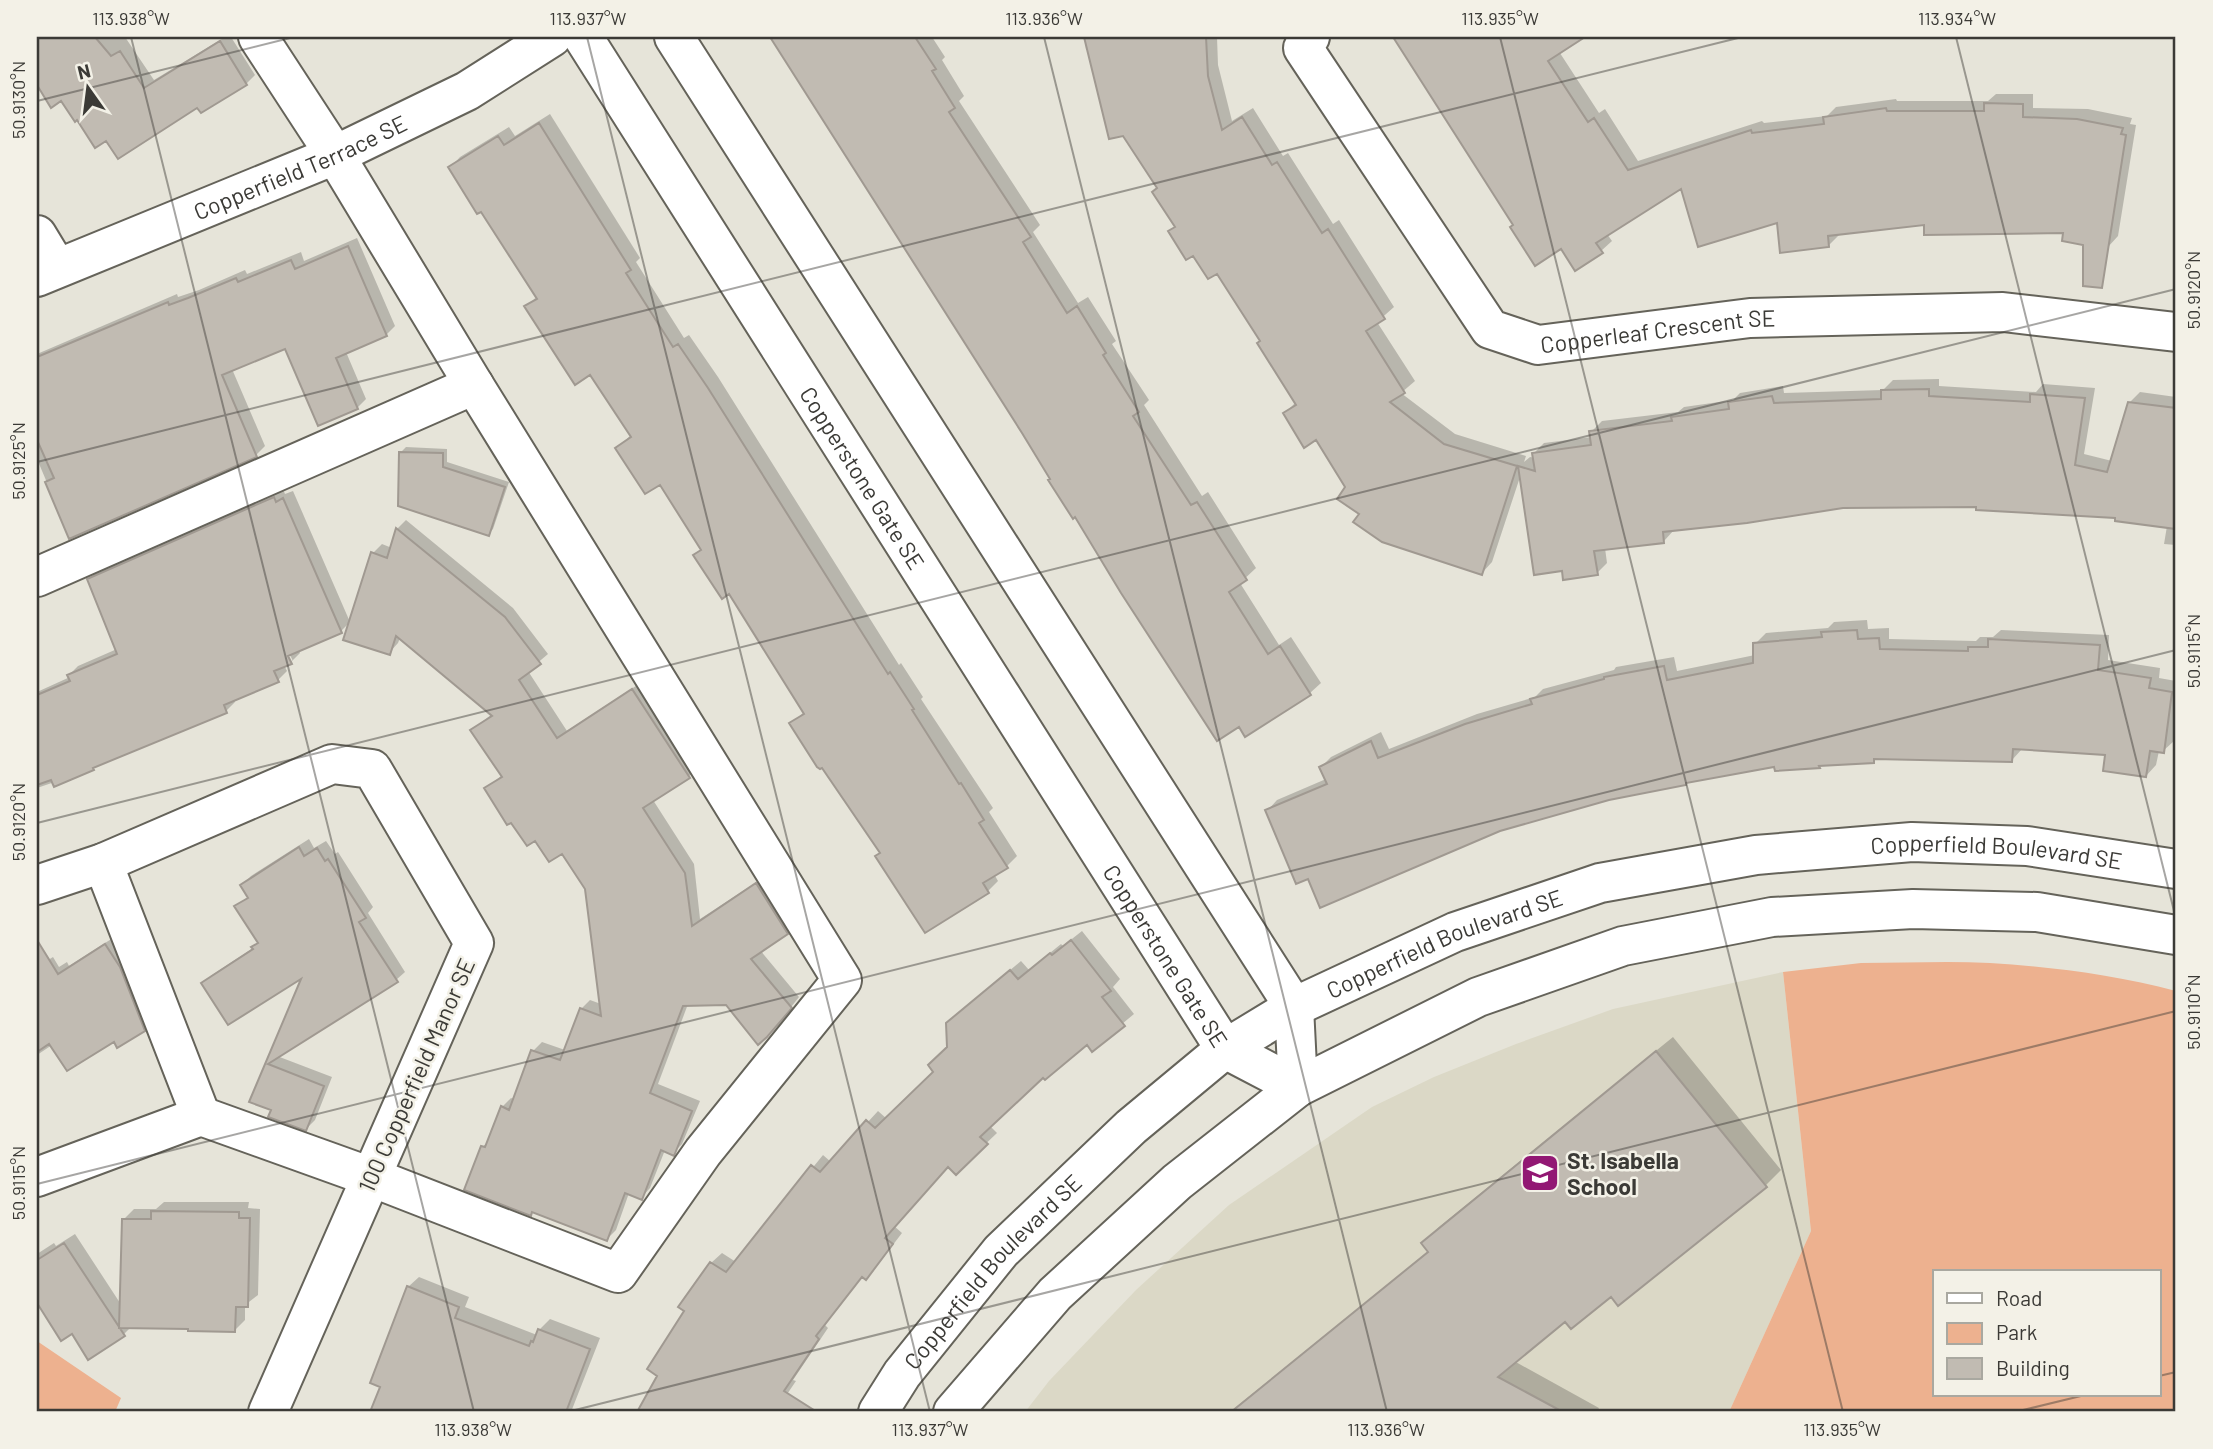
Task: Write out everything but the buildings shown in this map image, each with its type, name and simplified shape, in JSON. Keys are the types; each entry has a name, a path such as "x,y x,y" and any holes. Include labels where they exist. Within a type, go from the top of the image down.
{"street":[{"path":"37,1177 201,1116 371,1177 618,1273 703,1152 842,980 335,155 258,37"},
{"name":"Copperfield Terrace SE","path":"47,273 335,155 467,91 552,37"},
{"name":"Copperstone Gate SE","path":"583,37 1225,1049 1298,1087"},
{"path":"674,37 1294,1007 1298,1087"},
{"name":"Copperleaf Crescent SE","path":"1310,37 1303,48 1490,329 1538,345 1750,318 2003,312 2176,332"},
{"path":"37,235 47,273"},
{"path":"37,577 474,385"},
{"name":"100 Copperfield Manor SE","path":"37,885 103,863 332,764 372,769 474,943 268,1412"},
{"name":"Copperfield Boulevard SE","path":"878,1412 902,1374 1001,1251 1131,1128 1225,1049 1294,1007 1455,932 1600,883 1756,855 1912,842 2027,846 2176,869"},
{"path":"103,863 201,1116"},
{"path":"953,1412 1055,1294 1177,1182 1298,1087 1478,997 1623,946 1772,917 1913,909 2037,912 2176,935"}],"shaded area":[{"name":"St. Isabella School","path":"1783,972 1811,1231 1729,1412 1025,1412 1049,1381 1136,1290 1229,1205 1372,1107 1434,1077 1613,1009"}],"green space":[{"path":"1861,963 1990,963 2084,973 2176,991 2176,1412 1729,1412 1811,1231 1783,972"},
{"path":"37,1341 121,1398 115,1412 37,1412"}],"place":[{"name":"St. Isabella School","path":"1540,1173"}]}
